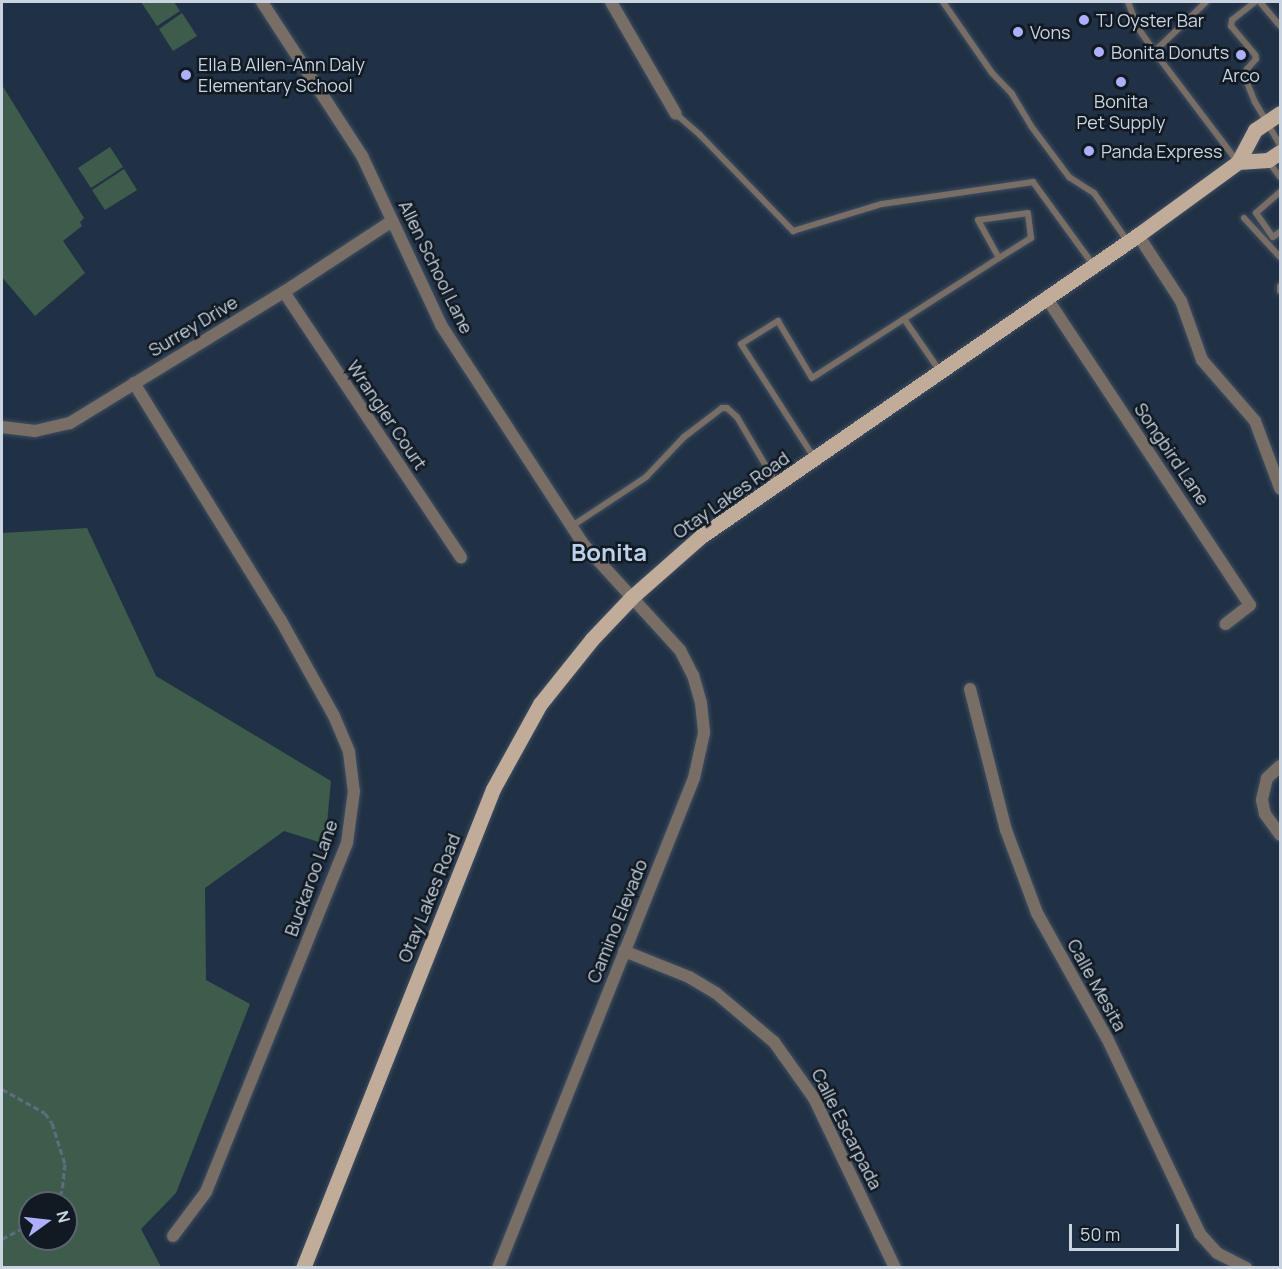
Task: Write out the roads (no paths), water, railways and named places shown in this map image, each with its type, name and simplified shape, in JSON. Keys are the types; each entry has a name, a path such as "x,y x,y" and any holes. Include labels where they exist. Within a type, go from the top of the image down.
{"main road":[{"name":"Otay Lakes Road","path":"303,1268 493,789 540,704 592,639 632,597 700,537 1133,239 1238,162 1255,130 1281,113"},
{"path":"1238,162 1274,156"}],"street":[{"name":"Allen School Lane","path":"262,2 362,156 441,325 572,526 603,569 632,597"},
{"path":"610,2 676,114"},
{"name":"Surrey Drive","path":"2,427 35,431 70,423 284,292 392,221"},
{"path":"1133,239 1181,301 1202,360 1255,421 1281,488"},
{"name":"Wrangler Court","path":"284,292 460,557"},
{"name":"Songbird Lane","path":"1046,297 1250,605 1226,624"},
{"name":"Buckaroo Lane","path":"134,383 280,619 334,716 349,752 354,790 347,843 206,1192 173,1236"},
{"name":"Camino Elevado","path":"498,1268 694,778 704,733 701,703 687,663 632,597"},
{"name":"Calle Mesita","path":"970,689 1006,830 1037,913 1107,1038 1200,1233 1217,1254 1246,1268"},
{"path":"1281,766 1267,778 1262,801 1265,814 1281,835"},
{"name":"Calle Escarpada","path":"624,951 689,977 716,993 756,1024 774,1042 814,1098 895,1268"}],"lane":[{"path":"943,2 992,73 1012,94 1031,126 1069,177 1094,193 1133,239"},
{"path":"1128,2 1138,27 1154,52 1238,162"},
{"path":"1154,52 1206,2"},
{"path":"1255,2 1232,20 1231,26 1256,59 1247,69 1246,80 1266,123 1281,145"},
{"path":"1260,2 1281,26"},
{"path":"676,114 700,135 793,231 882,204 1033,182 1095,266"},
{"path":"1274,156 1281,177"},
{"path":"1281,192 1256,213 1273,237 1281,232"},
{"path":"815,459 741,344 778,321 812,378 1031,238 1028,213 978,220 999,258"},
{"path":"1244,218 1281,257"},
{"path":"904,319 941,372"},
{"path":"572,526 646,477 684,436 722,408 727,408 738,417 777,485"}],"place":[{"name":"TJ Oyster Bar","path":"1084,20"},
{"name":"Vons","path":"1018,32"},
{"name":"Bonita Donuts","path":"1099,52"},
{"name":"Arco","path":"1241,55"},
{"name":"Ella B Allen-Ann Daly Elementary School","path":"186,75"},
{"name":"Bonita Pet Supply","path":"1121,82"},
{"name":"Panda Express","path":"1089,151"}],"district":[{"name":"Bonita","path":"609,552"}]}
